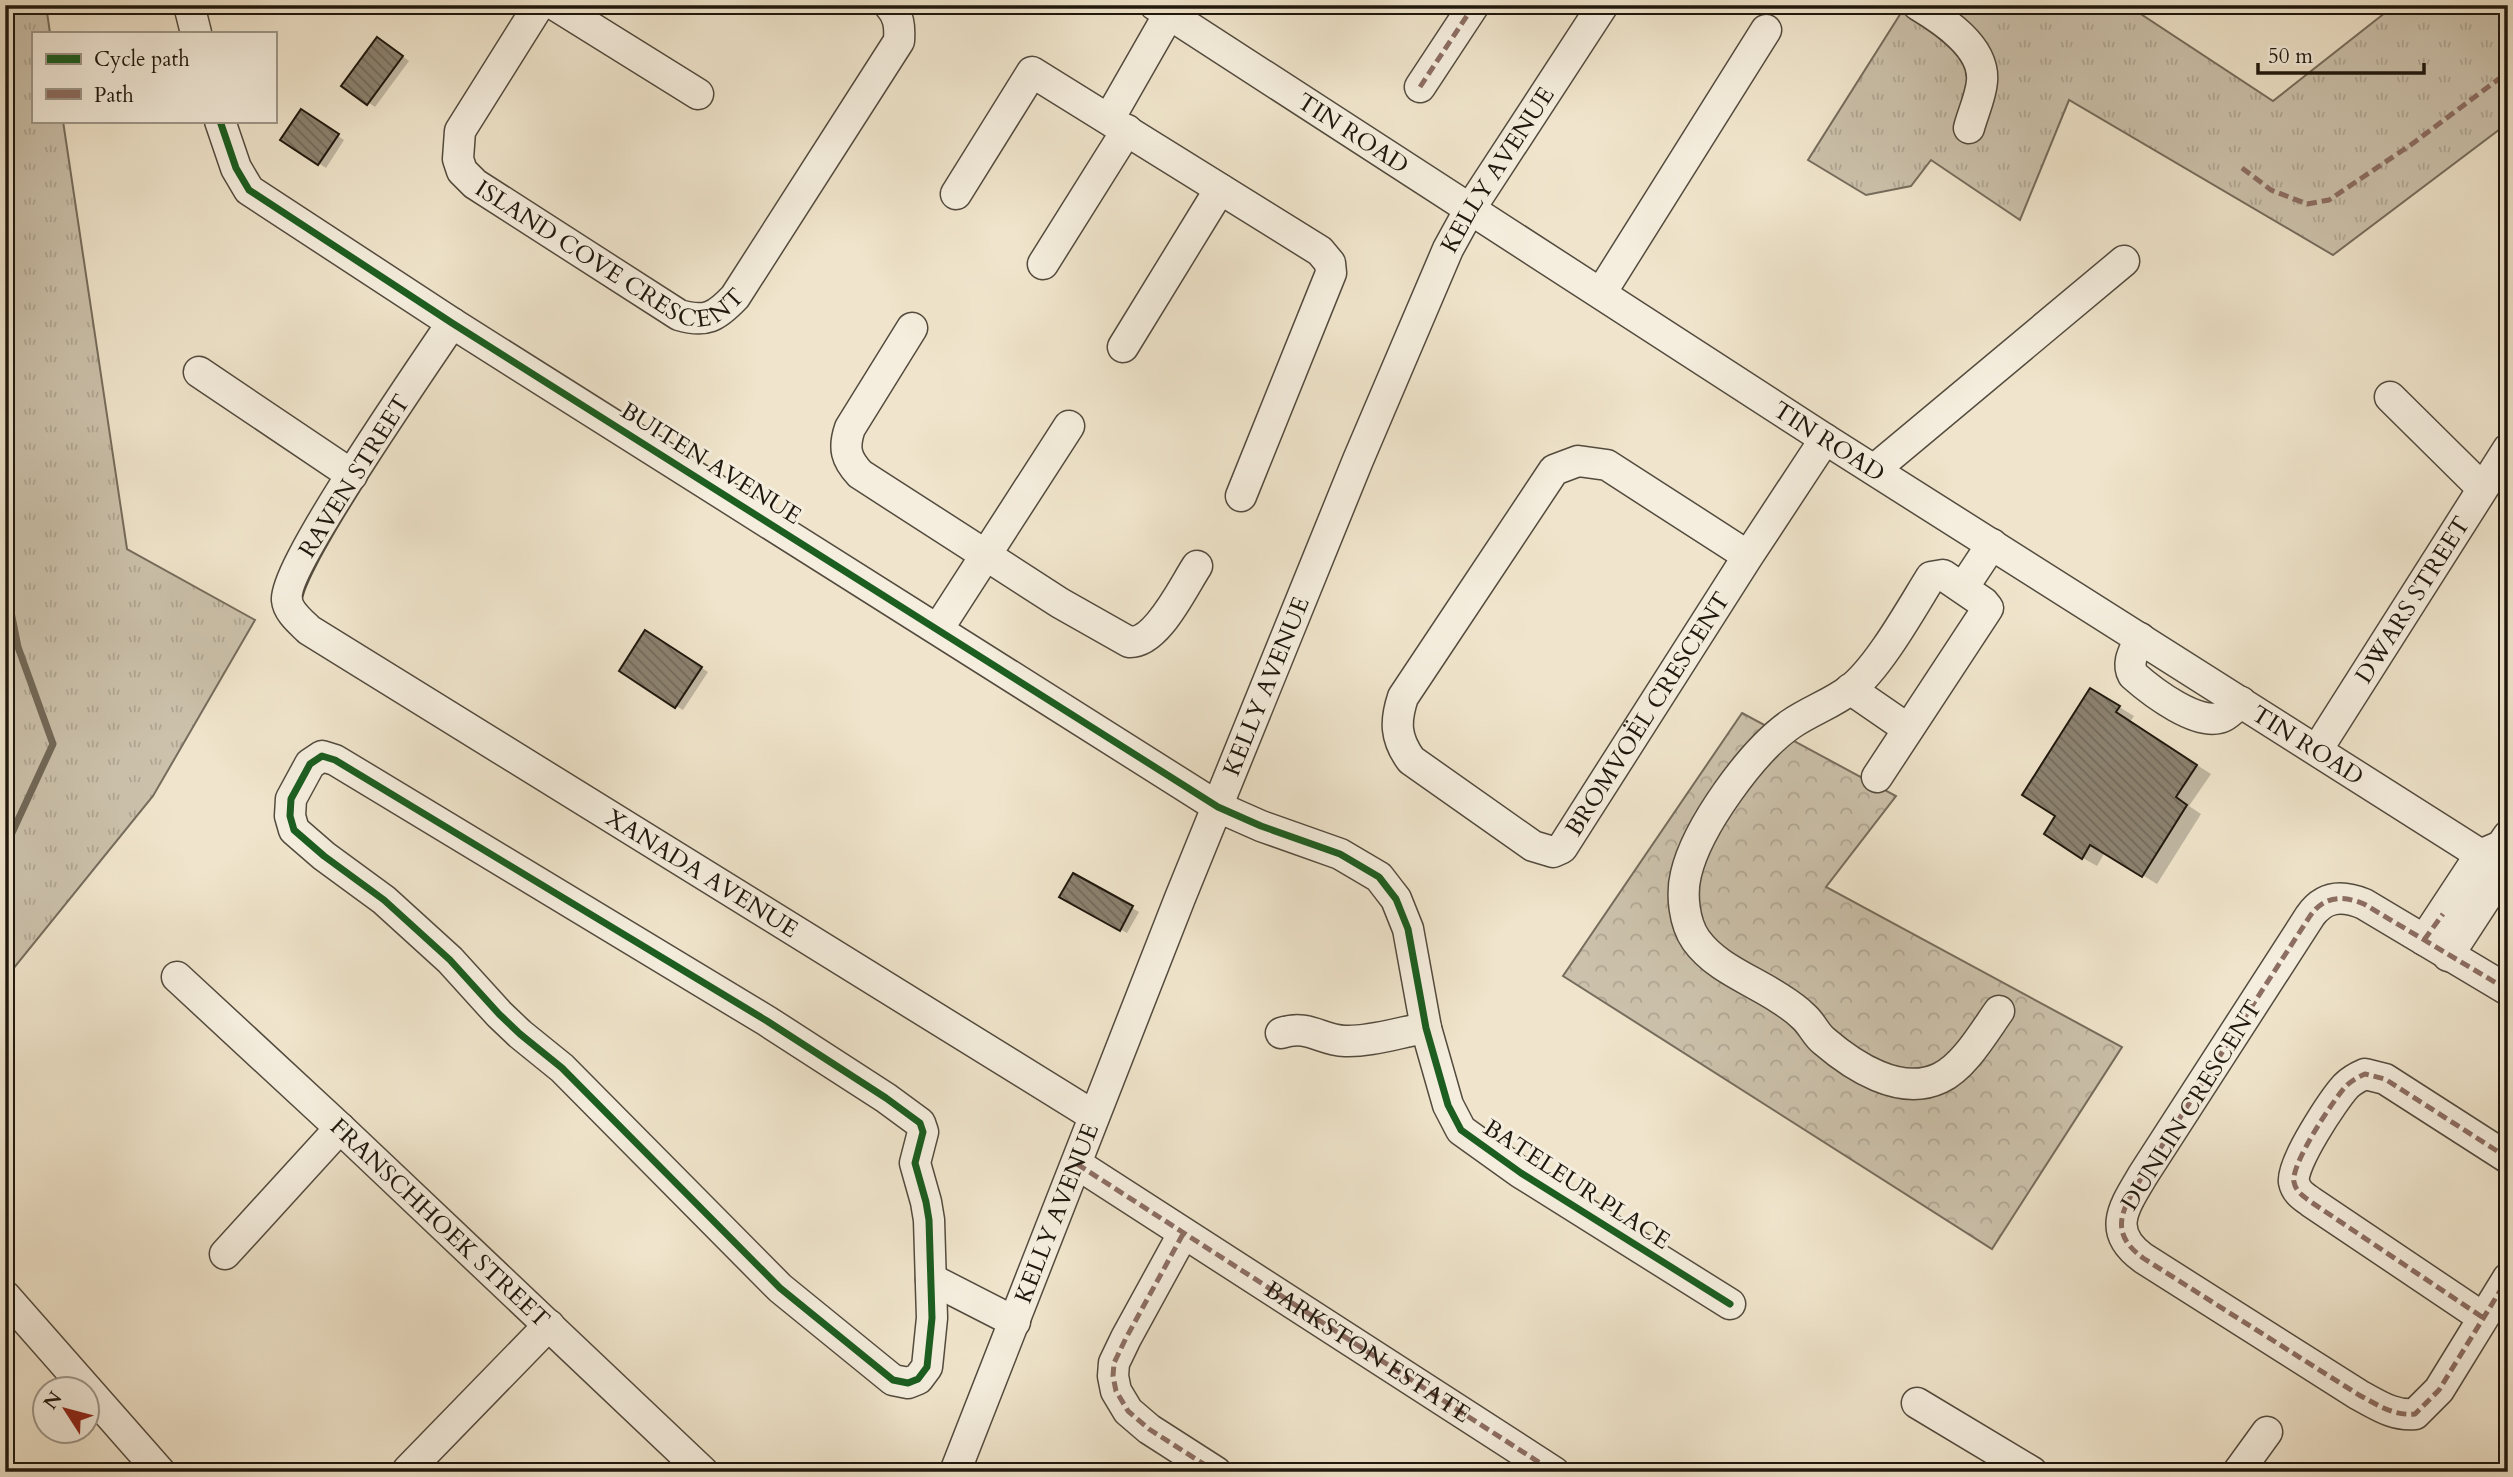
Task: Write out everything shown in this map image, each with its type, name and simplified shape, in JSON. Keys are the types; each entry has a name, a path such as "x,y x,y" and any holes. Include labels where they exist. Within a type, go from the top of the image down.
{"street":[{"path":"189,5 196,32"},
{"name":"ISLAND COVE CRESCENT","path":"539,5 460,131 458,159 462,171 475,184 679,314 697,320 722,312 735,297 899,41 900,25 889,5"},
{"path":"555,5 698,94"},
{"path":"1420,87 1474,5"},
{"name":"KELLY AVENUE","path":"955,1472 1218,807 1358,460 1448,249 1470,209 1603,5"},
{"path":"1918,5 1954,30 1973,51 1980,65 1982,81 1969,128"},
{"path":"1043,264 1118,125 1162,10"},
{"name":"TIN ROAD","path":"1162,10 1825,439 2316,750 2500,856"},
{"path":"1601,293 1766,30"},
{"path":"956,194 1032,72 1320,251 1330,263 1331,274 1241,496"},
{"name":"BUITEN AVENUE","path":"220,122 236,168 249,190 452,323 1218,807"},
{"path":"1123,347 1220,189"},
{"path":"1875,470 2124,261"},
{"name":"RAVEN STREET","path":"309,630 293,614 287,601 292,576 352,475 452,323"},
{"path":"912,328 850,428 845,441 848,461 860,474 1123,640 1136,642 1154,632 1197,566"},
{"path":"199,372 352,475"},
{"path":"2390,397 2482,488"},
{"path":"938,629 1069,426"},
{"name":"BROMVOËL CRESCENT","path":"1748,556 1607,465 1578,461 1554,470 1403,697 1397,716 1399,741 1411,760 1518,837 1544,851 1553,852 1562,848 1825,439"},
{"name":"DWARS STREET","path":"2316,750 2508,449"},
{"path":"1963,588 1992,544"},
{"path":"1877,777 1986,615 1988,608 1984,603 1943,575 1931,577 1871,669 1850,689 1790,724 1759,751 1736,780 1694,851 1685,875 1684,908 1696,940 1720,963 1778,997 1804,1017 1822,1040 1851,1061 1887,1081 1914,1083 1940,1079 1968,1056 1999,1011"},
{"name":"XANADA AVENUE","path":"309,630 1094,1116"},
{"path":"1850,689 1908,729"},
{"path":"322,756 335,760 756,1015 920,1122 923,1132 915,1163 926,1202 931,1279 932,1318 927,1367 918,1380 898,1382 842,1341 780,1289 562,1068 499,1014 450,960 384,901 294,830 290,816 291,799 310,764 322,756"},
{"name":"BATELEUR PLACE","path":"1218,807 1261,826 1328,848 1354,861 1379,877 1396,899 1408,929 1426,1028 1448,1105 1461,1130 1521,1173 1730,1304"},
{"path":"2436,948 2500,856"},
{"name":"DUNLIN CRESCENT","path":"2508,990 2350,898 2326,900 2317,906 2143,1175 2122,1213 2121,1225 2124,1238 2132,1250 2143,1258 2359,1395 2397,1413 2415,1414 2439,1390 2508,1278"},
{"name":"FRANSCHHOEK STREET","path":"177,978 340,1128 703,1472"},
{"path":"1282,1033 1308,1030 1342,1041 1356,1041 1426,1028"},
{"path":"2482,1317 2311,1202 2298,1192 2293,1175 2305,1148 2346,1086 2365,1074 2385,1079 2508,1158"},
{"path":"225,1254 340,1128"},
{"name":"BARKSTON ESTATE","path":"1077,1164 1554,1472"},
{"path":"1183,1234 1126,1338 1114,1363 1113,1376 1116,1391 1128,1411 1149,1429 1216,1472"},
{"path":"931,1279 1015,1322"},
{"path":"5,1296 160,1472"},
{"path":"408,1470 549,1325"},
{"path":"1917,1403 2032,1472"},
{"path":"2238,1472 2267,1432"}],"green space":[{"path":"5,5 46,5 50,32 32,32 32,122 63,122 127,549 255,620 153,796 5,979"},
{"path":"1906,5 2127,5 2273,101 2395,5 2508,5 2508,123 2333,255 2069,100 2020,220 1931,160 1911,186 1866,195 1808,160"},
{"path":"1742,713 1896,796 1826,887 2122,1047 1992,1249 1563,976"}],"building":[{"path":"377,37 403,56 367,105 341,86"},
{"path":"301,109 339,134 318,165 280,140"},
{"path":"645,630 702,667 675,708 619,671"},
{"path":"2090,688 2120,706 2116,712 2197,765 2176,797 2187,805 2142,877 2090,845 2082,859 2044,834 2055,816 2022,795"},
{"path":"1073,873 1133,906 1120,931 1059,897"}],"waterway":[{"path":"5,582 18,647 53,744 5,848"}],"marked path":[{"path":"1420,87 1474,5"},
{"path":"2242,168 2271,190 2307,204 2329,200 2412,144 2508,72"},
{"path":"2508,990 2364,904 2348,899 2334,899 2321,904 2310,916 2143,1175 2122,1218 2125,1238 2143,1258 2359,1395 2400,1413 2415,1414 2439,1390 2508,1278"},
{"path":"2424,940 2443,914"},
{"path":"2482,1317 2305,1198 2295,1185 2295,1174 2314,1132 2332,1104 2348,1084 2365,1074 2385,1079 2508,1158"},
{"path":"1077,1164 1554,1472"},
{"path":"1183,1234 1126,1338 1114,1363 1113,1376 1116,1391 1128,1411 1149,1429 1216,1472"}],"cycle path":[{"path":"220,122 236,168 249,190 452,323 1218,807 1261,826 1340,854 1379,877 1396,899 1408,929 1426,1028 1448,1105 1461,1130 1521,1173 1730,1304"},
{"path":"322,756 335,760 767,1021 920,1123 923,1132 915,1163 929,1220 932,1318 927,1367 918,1379 908,1383 893,1380 780,1288 562,1068 499,1014 450,960 384,900 324,856 294,830 290,816 291,799 310,764 322,756"}]}
